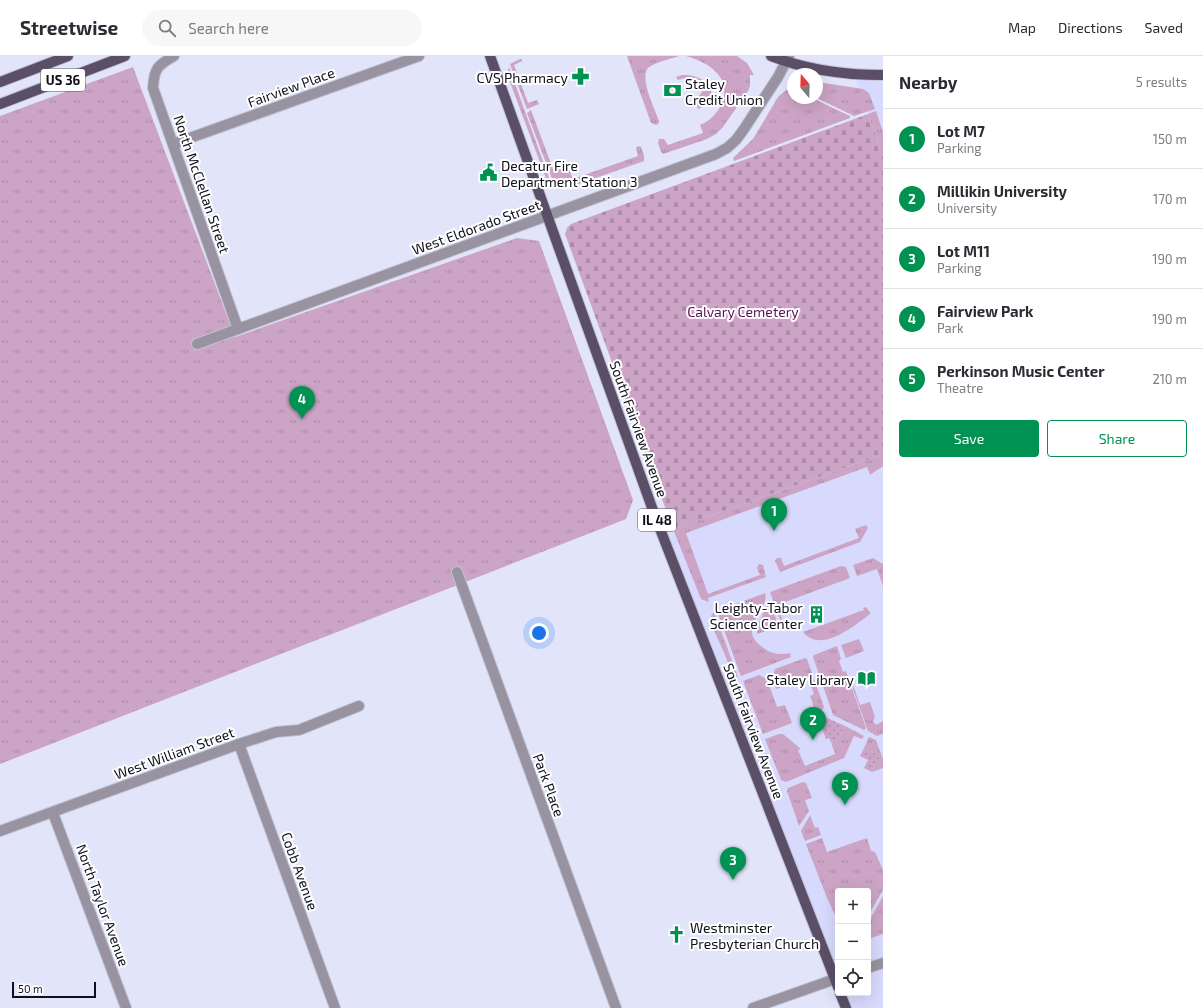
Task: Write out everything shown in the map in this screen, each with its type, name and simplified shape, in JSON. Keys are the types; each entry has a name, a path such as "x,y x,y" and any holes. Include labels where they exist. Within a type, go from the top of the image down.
{"main road":[{"name":"US 36","path":"0,82 68,56"},
{"name":"US 36","path":"0,104 125,56"},
{"name":"South Fairview Avenue","path":"490,56 546,216 656,516 835,976"},
{"path":"771,56 788,59 823,71 883,75"},
{"path":"841,996 846,1008"}],"street":[{"name":"North McClellan Street","path":"174,56 161,64 154,74 153,88 238,329"},
{"name":"Fairview Place","path":"172,144 418,56"},
{"name":"West Eldorado Street","path":"197,344 716,154 727,148 736,140 748,124 788,59"},
{"name":"Park Place","path":"457,572 616,1008"},
{"name":"West William Street","path":"0,831 239,744 276,732 299,730 359,706"},
{"name":"Cobb Avenue","path":"239,744 335,1008"},
{"name":"North Taylor Avenue","path":"53,812 126,1008"},
{"path":"871,967 883,963"},
{"path":"753,1008 835,982"}],"shaded area":[{"path":"854,74 883,75 883,156 868,113"},
{"path":"883,454 883,1008 846,1008 841,996 871,996 871,888 835,888 835,979 664,532"}],"green space":[{"path":"627,56 679,56 652,65 646,71 645,78 648,93 659,121 656,125 651,123"},
{"path":"686,56 737,56 747,63 754,75 750,75 750,86 748,91 723,127 716,134 707,139 663,154 658,143 659,139 664,139 668,145 703,133 700,125 713,116 719,109 724,95 724,87 716,72 706,64"},
{"path":"522,59 522,61 514,65 528,103 537,100 539,104 527,109 510,64"},
{"path":"133,67 235,337 517,238 539,241 633,500 626,519 0,764 0,116"},
{"path":"509,67 549,178 547,181 507,74"},
{"path":"691,75 699,78 710,87 710,99 706,104 698,109 694,98 698,97 702,92 701,89 696,84 685,83 684,78 678,80 676,77"},
{"path":"823,83 863,89 869,93 875,109 854,116 823,101"},
{"path":"787,89 787,104 823,103 850,116 850,118 734,161 733,158 753,139 778,97"},
{"path":"531,110 553,169 562,166 569,170 573,179 638,156 636,148 638,146 641,147 644,155 644,161 570,187 553,181 527,113"},
{"path":"876,111 883,132 883,156 868,114"},
{"name":"Calvary Cemetery","path":"868,114 883,156 883,454 673,529 565,234 567,228 571,224"},
{"path":"883,454 883,466 870,475 867,467 686,533 708,594 760,575 757,568 759,564 763,565 766,577 708,598 709,602 701,599 673,529"},
{"path":"866,525 868,528 860,542 780,572 775,561 777,558 781,558 784,566 859,538 855,529"},
{"path":"873,558 883,564 883,586 877,569 857,576 853,565"},
{"path":"841,566 846,567 850,578 777,605 782,619 780,620 770,592"},
{"path":"765,593 763,606 755,620 752,634 756,642 768,651 777,654 790,653 791,657 741,676 717,611"},
{"path":"769,601 779,626 757,634 757,626"},
{"path":"866,607 870,614 847,631 837,636 819,640 810,638 803,632 864,610 863,608"},
{"path":"714,612 738,677 735,678 710,621"},
{"path":"859,639 864,651 846,658 841,645"},
{"path":"837,646 841,659 839,661 843,672 846,671 866,728 864,730 833,715 813,657 814,655"},
{"path":"805,658 807,659 824,707 816,713 810,696 814,694 808,678 776,689 772,678 775,669"},
{"path":"759,675 767,679 777,707 785,705 792,723 763,734 743,681"},
{"path":"853,685 860,705 870,702 875,717 873,721 876,725 883,721 883,734 877,736 868,731 852,686"},
{"path":"827,718 845,726 839,738 831,742 829,738 826,739 819,720"},
{"path":"845,726 864,736 862,739 854,736 844,758 786,782 781,780 765,739 783,734 801,749 798,750 805,766 835,754 831,742 839,738"},
{"path":"869,737 876,740 883,759 883,768 872,772 875,764 881,762 878,755 864,748"},
{"path":"864,748 878,754 881,761 880,763 875,764 872,772 864,768 868,760 860,756"},
{"path":"803,782 806,783 812,798 805,800 809,811 799,826 787,791 788,788"},
{"path":"810,815 815,828 818,827 821,835 805,841 801,831"},
{"path":"822,838 827,852 867,838 871,851 875,852 883,870 883,890 871,911 871,888 835,888 835,915 806,844"},
{"path":"883,896 883,934 871,938 871,918"}],"place":[{"name":"CVS Pharmacy","path":"581,77"},
{"name":"Staley Credit Union","path":"672,91"},
{"name":"Decatur Fire Department Station 3","path":"488,173"},
{"name":"Fairview Park","path":"302,419"},
{"name":"Lot M7","path":"774,531"},
{"name":"Leighty-Tabor Science Center","path":"816,615"},
{"name":"Staley Library","path":"867,679"},
{"name":"Millikin University","path":"813,740"},
{"name":"Perkinson Music Center","path":"845,805"},
{"name":"Lot M11","path":"733,880"},
{"name":"Westminster Presbyterian Church","path":"677,935"}]}
